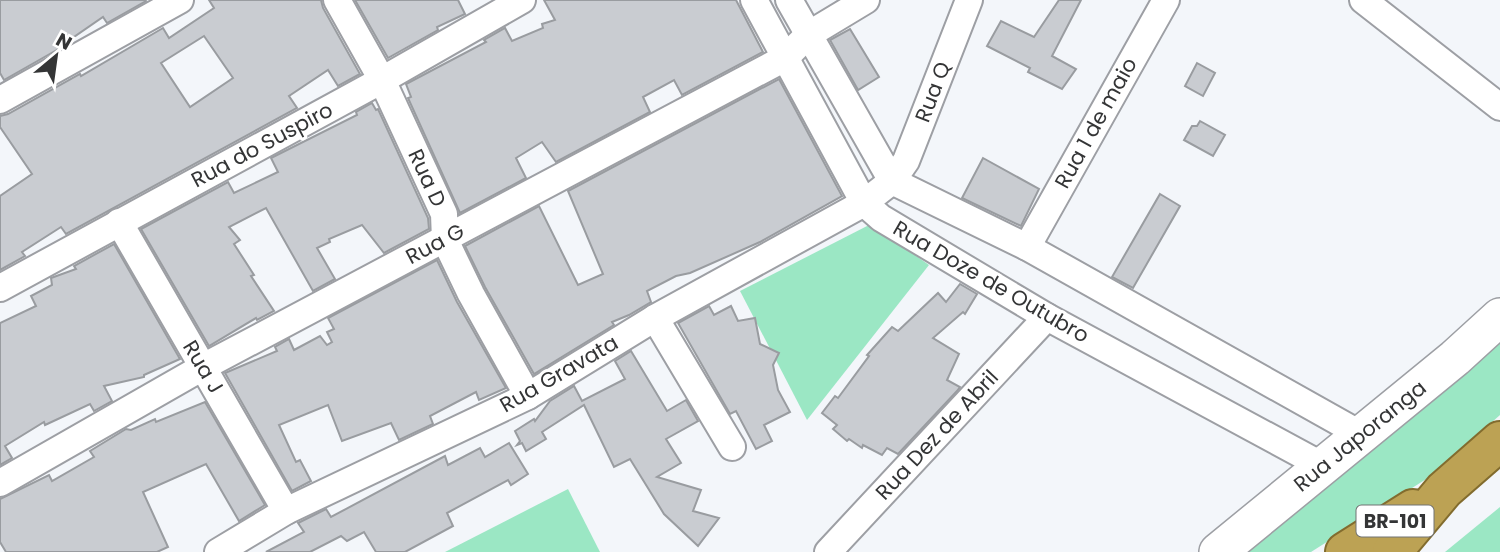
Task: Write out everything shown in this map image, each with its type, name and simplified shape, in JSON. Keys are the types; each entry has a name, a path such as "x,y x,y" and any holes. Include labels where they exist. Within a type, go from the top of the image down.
{"highway":[{"name":"BR-101","path":"1392,552 1444,490 1500,441"},
{"name":"BR-101","path":"1345,552 1444,490"}],"main road":[{"name":"Rua Japoranga","path":"1218,552 1455,358 1500,317"}],"street":[{"path":"0,100 180,0"},
{"name":"Rua D","path":"337,0 382,80 444,214 444,240 528,396"},
{"name":"Rua do Suspiro","path":"0,288 382,80 522,0"},
{"name":"Rua Doze de Outubro","path":"754,0 864,202 881,218 1047,317 1323,466"},
{"path":"789,0 892,181"},
{"name":"Rua G","path":"0,483 203,366 785,58 808,35 866,0"},
{"name":"Rua Q","path":"892,181 906,161 969,0"},
{"name":"Rua 1 de maio","path":"1027,247 1166,0"},
{"path":"1363,0 1500,107"},
{"name":"Rua Doze de Outubro","path":"892,181 1027,247 1362,435"},
{"name":"Rua Gravata","path":"218,552 286,511 528,396 655,318 864,202 892,181"},
{"path":"937,251 958,213"},
{"name":"Rua J","path":"120,222 175,322 286,511"},
{"name":"Rua Dez de Abril","path":"828,552 1047,317"},
{"path":"655,318 732,447"}],"green space":[{"path":"871,224 929,265 807,420 740,291"},
{"path":"1500,333 1500,415 1431,476 1311,552 1234,552"},
{"path":"568,489 600,552 445,552"},
{"path":"1500,507 1500,552 1445,552"}],"building":[{"path":"0,0 146,1 107,23 103,17 62,47 4,80 0,73"},
{"path":"209,0 321,0 360,74 338,86 328,70 289,96 297,108 66,234 61,227 22,252 25,256 0,270 0,196 32,174 0,127 0,116 80,74 81,76 163,28 169,38 214,8","holes":["204,36 233,78 190,107 161,63"]},
{"path":"355,0 458,0 465,14 437,27 438,30 388,58"},
{"path":"544,0 736,0 763,52 682,95 674,80 643,97 650,112 556,162 542,142 516,158 526,178 460,213 408,98 411,97 406,84 486,42 484,40 505,28 512,41 543,28 542,24 555,20"},
{"path":"1059,0 1081,0 1052,56 1076,69 1062,89 1028,72 1030,68 987,46 1001,21 1034,37"},
{"path":"850,29 879,77 858,90 830,40"},
{"path":"1197,63 1215,73 1203,96 1185,86"},
{"path":"779,79 842,196 760,242 690,273 676,276 647,291 651,302 612,322 614,325 534,374 465,246 539,206 578,285 603,274 568,191"},
{"path":"372,103 376,110 378,109 428,218 429,229 384,253 362,225 329,239 330,242 317,248 335,279 313,291 266,208 229,227 240,240 234,244 254,275 251,276 274,311 257,320 256,318 209,346 141,229 228,182 234,193 278,172 271,158 357,115 356,112"},
{"path":"1200,121 1225,135 1213,156 1184,140 1192,126 1197,126"},
{"path":"983,158 1039,189 1021,226 962,198"},
{"path":"1160,194 1180,206 1133,288 1112,277"},
{"path":"114,244 180,359 144,377 104,386 112,401 94,411 90,404 45,425 44,422 5,446 12,458 0,465 0,323 36,306 31,296 52,285 51,278 76,269 74,266"},
{"path":"437,260 457,302 506,388 479,400 476,392 430,416 433,424 399,440 391,423 342,441 328,405 279,425 296,462 300,460 311,481 292,491 225,373 277,351 275,347 289,339 294,350 320,336 327,345 332,342 327,332 334,329 328,318"},
{"path":"960,284 977,294 965,314 963,312 933,338 959,354 947,380 960,387 898,454 887,448 882,455 863,445 862,448 849,439 847,441 833,429 837,425 822,413 835,396 838,398 869,356 867,355 892,327 898,331 938,293 946,302"},
{"path":"709,306 714,315 731,306 738,321 755,318 760,344 779,353 773,365 778,390 790,412 764,425 772,441 756,449 736,411 730,414 678,323"},
{"path":"631,351 667,411 686,400 698,421 666,439 681,463 657,477 701,490 693,511 719,518 698,546 664,514 630,459 614,467 584,405 542,432 546,439 526,451 522,443 517,445 520,441 515,431 534,419 535,421 550,401 574,386 582,401 625,379 615,361"},
{"path":"205,402 265,505 239,521 206,464 143,492 168,547 157,552 6,552 0,542 0,499 49,475 52,481 94,457 90,451 126,429 131,430 155,419 156,422"},
{"path":"509,443 528,474 511,485 508,480 447,513 453,526 405,552 376,552 364,532 347,541 341,536 310,552 266,552 304,532 298,523 326,509 331,517 445,456 448,465 480,448 485,457"}]}
